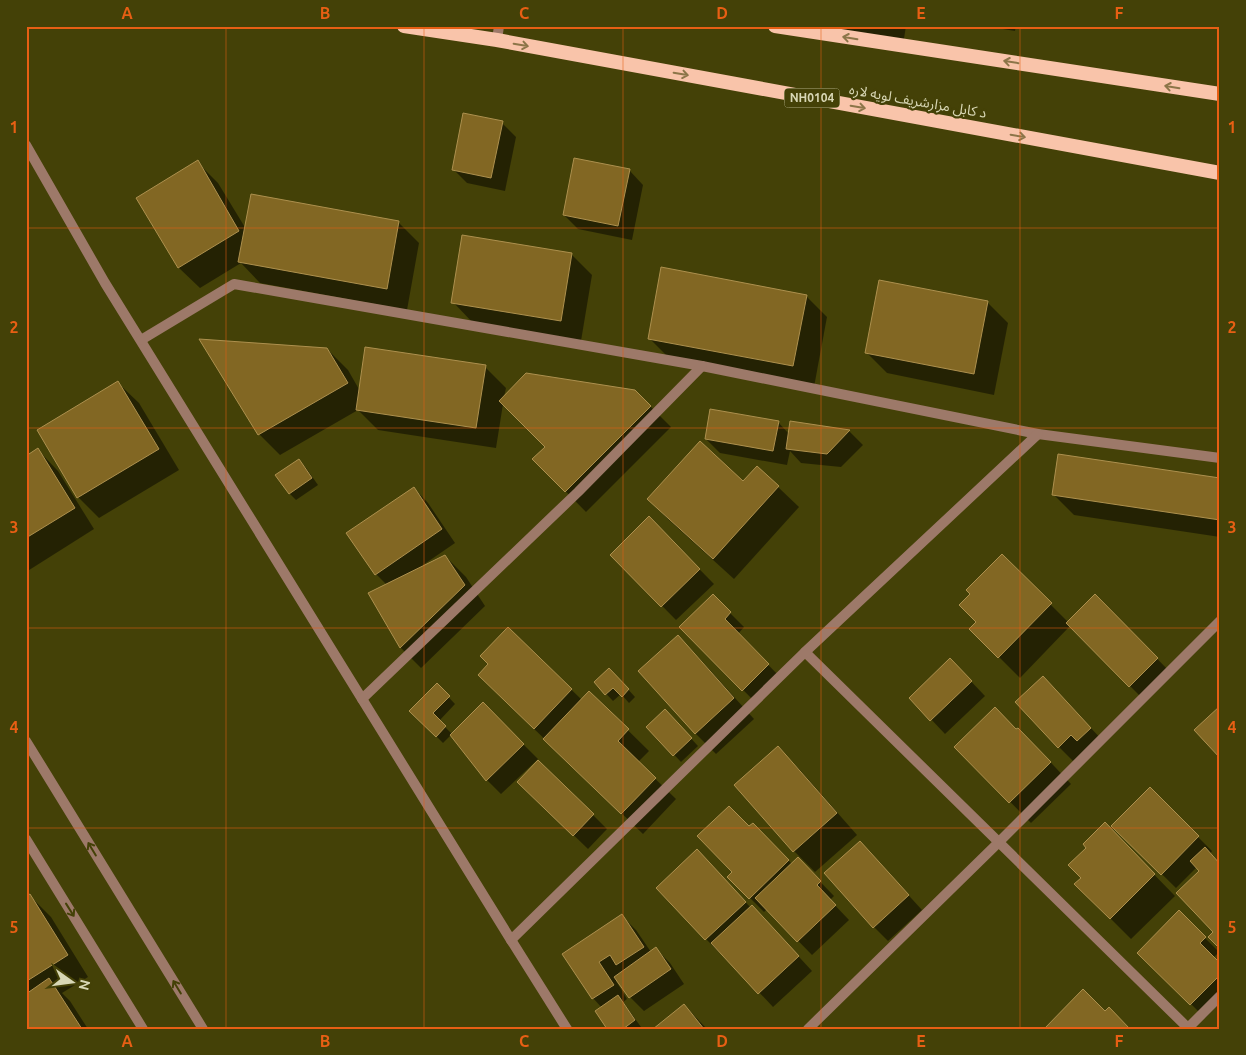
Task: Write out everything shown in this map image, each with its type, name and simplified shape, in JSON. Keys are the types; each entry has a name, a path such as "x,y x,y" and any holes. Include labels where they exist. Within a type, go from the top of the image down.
{"highway":[{"name":"د کابل مزارشریف لویه لاره","path":"404,26 434,28 1220,174"},
{"path":"775,26 1220,94"}],"street":[{"path":"497,40 499,26"},
{"path":"26,145 105,283 510,940 567,1029"},
{"path":"141,340 234,284 702,366 1038,434 1220,458"},
{"path":"362,699 578,492 702,366"},
{"path":"510,940 805,652 1038,434"},
{"path":"808,1029 1220,622"},
{"path":"805,652 1188,1028 1220,996"},
{"path":"26,741 203,1029"},
{"path":"26,839 143,1029"}],"building":[{"path":"463,113 503,121 491,178 452,170"},
{"path":"574,158 630,169 618,226 563,215"},
{"path":"198,160 239,231 178,268 136,198"},
{"path":"251,194 399,221 387,289 238,262"},
{"path":"462,235 572,253 561,321 451,303"},
{"path":"661,267 807,295 793,366 648,339"},
{"path":"879,280 988,301 974,374 865,353"},
{"path":"199,339 327,348 348,383 258,435"},
{"path":"365,347 486,365 476,428 356,410"},
{"path":"526,373 635,390 651,406 565,492 532,459 545,447 499,401"},
{"path":"118,381 159,449 77,498 37,430"},
{"path":"710,409 779,421 773,451 705,439"},
{"path":"790,421 850,430 827,454 786,449"},
{"path":"700,441 743,481 757,466 779,486 713,559 647,499"},
{"path":"38,448 75,508 26,538 26,456"},
{"path":"1058,454 1220,478 1220,520 1052,495"},
{"path":"299,459 312,478 289,494 275,475"},
{"path":"414,487 442,529 375,575 346,533"},
{"path":"649,516 700,569 661,607 610,555"},
{"path":"1002,554 1052,603 998,658 969,629 976,622 959,605 970,594 966,590"},
{"path":"445,555 465,585 400,648 368,593"},
{"path":"713,594 731,612 725,619 769,664 742,691 679,627"},
{"path":"1095,594 1158,658 1129,687 1066,623"},
{"path":"508,627 572,689 534,729 478,675 488,664 480,656"},
{"path":"678,635 734,698 695,734 638,671"},
{"path":"950,658 972,681 930,721 909,698"},
{"path":"609,668 629,689 622,697 613,688 605,695 594,682"},
{"path":"1043,676 1091,728 1077,741 1071,735 1058,748 1015,702"},
{"path":"437,683 450,696 433,713 446,726 436,737 409,711"},
{"path":"589,691 629,729 618,741 656,778 621,814 543,739"},
{"path":"483,702 524,744 486,781 450,735"},
{"path":"1220,706 1220,758 1194,730"},
{"path":"995,707 1051,762 1009,803 954,747"},
{"path":"665,709 692,738 673,756 646,727"},
{"path":"778,746 837,813 793,852 734,785"},
{"path":"538,760 594,814 573,836 517,782"},
{"path":"1150,787 1199,836 1161,875 1111,826"},
{"path":"729,806 749,826 753,823 789,860 749,899 727,877 732,872 697,836"},
{"path":"1105,822 1155,874 1110,919 1074,884 1081,878 1068,865 1086,848 1083,844"},
{"path":"860,841 909,895 873,928 824,873"},
{"path":"1205,847 1220,864 1220,949 1208,937 1213,932 1176,893 1199,871 1190,861"},
{"path":"697,849 746,902 705,940 656,888"},
{"path":"798,857 821,881 817,885 836,905 797,942 755,898"},
{"path":"30,894 68,955 27,981 26,896"},
{"path":"752,905 799,956 758,994 711,943"},
{"path":"1179,910 1206,937 1200,943 1220,963 1220,975 1190,1005 1137,953"},
{"path":"622,914 644,947 616,965 610,955 599,962 614,985 592,999 562,954"},
{"path":"656,947 671,969 629,998 614,977"},
{"path":"49,978 82,1029 26,1029 26,994"},
{"path":"1083,989 1105,1011 1109,1007 1130,1029 1044,1029"},
{"path":"618,995 635,1020 623,1029 607,1029 595,1011"},
{"path":"684,1004 704,1029 653,1029"}]}
